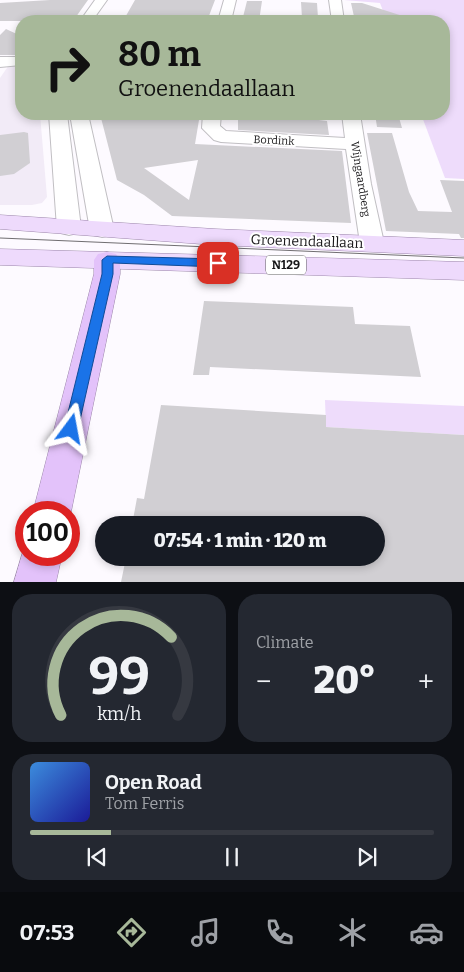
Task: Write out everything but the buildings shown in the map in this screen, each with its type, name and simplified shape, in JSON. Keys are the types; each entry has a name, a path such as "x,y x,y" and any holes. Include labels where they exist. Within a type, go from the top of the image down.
{"highway":[{"path":"55,501 107,274 107,260"},
{"path":"35,582 39,566"}],"main road":[{"name":"Groenendaallaan","path":"0,222 102,230 464,248"},
{"path":"66,258 69,228"},
{"path":"102,230 107,260"},
{"name":"Groenendaallaan","path":"0,257 464,271"}],"street":[{"path":"90,15 101,0"},
{"path":"107,14 114,0"},
{"path":"226,15 230,0"},
{"path":"335,0 337,15"},
{"path":"0,62 15,61"},
{"path":"59,120 69,228"},
{"path":"80,120 102,230"},
{"name":"Bordink","path":"211,120 210,128 221,136 355,144"},
{"name":"Wijngaardberg","path":"352,120 360,184 372,243"}],"shaded area":[{"path":"344,0 464,0 464,179 445,178 423,120 450,120 450,15 385,15 380,3"},
{"path":"15,64 15,120 41,120 47,197 42,203 32,205 0,205 0,78 9,65"},
{"path":"325,400 464,406 464,435 326,427"}],"tram line":[{"path":"0,238 464,258"}],"route":[{"path":"71,429 107,274 107,260 218,263"}]}
